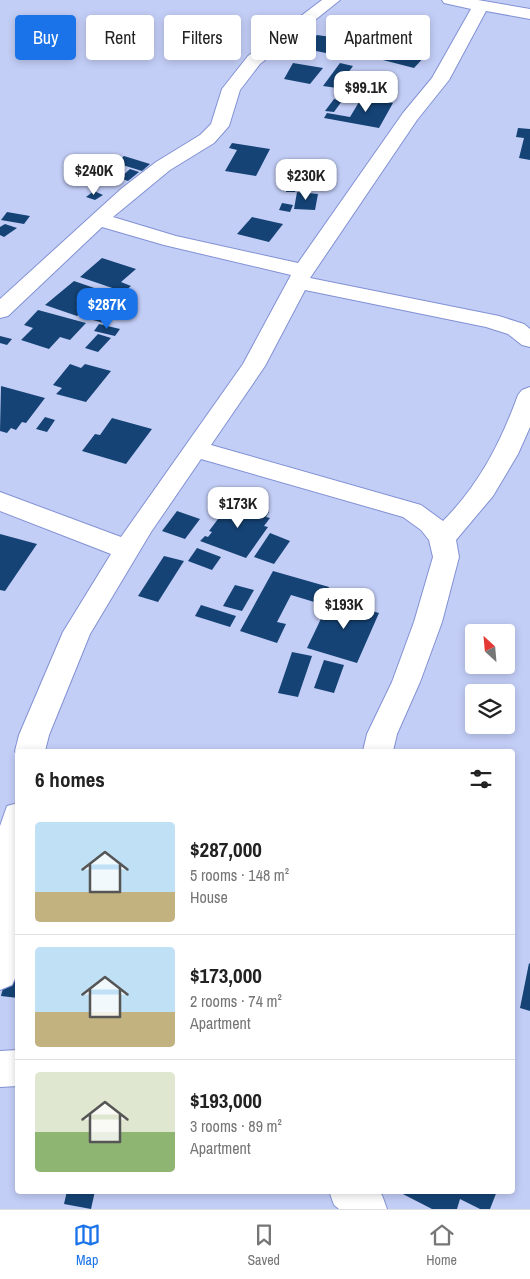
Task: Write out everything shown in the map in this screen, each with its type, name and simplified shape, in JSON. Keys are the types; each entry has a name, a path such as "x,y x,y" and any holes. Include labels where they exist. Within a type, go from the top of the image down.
{"street":[{"path":"0,311 99,219 163,166 207,139 220,126 231,89 254,60 332,0"},
{"path":"450,0 530,14"},
{"path":"30,749 34,735 77,632 142,525 252,366 301,277 410,117 440,80 481,6"},
{"path":"99,219 301,277 491,321 516,329 530,340"},
{"path":"442,538 460,520 492,478 512,442 530,395"},
{"path":"196,449 412,511 430,522 442,538 446,557 428,622 406,682 382,734 378,749"},
{"path":"0,501 127,550"},
{"path":"0,974 12,844 15,830"},
{"path":"0,1069 15,1068"},
{"path":"351,1194 368,1209"}],"building":[{"path":"316,36 326,36 326,53 316,51"},
{"path":"383,60 421,60 414,68"},
{"path":"293,63 323,68 310,84 284,79"},
{"path":"340,63 353,66 337,88 323,86"},
{"path":"339,93 361,97 358,102 335,98"},
{"path":"362,97 393,103 379,128 324,118 327,113 350,117"},
{"path":"334,99 342,101 334,112 325,111"},
{"path":"518,128 530,129 530,160 519,158 524,138 516,137"},
{"path":"232,143 270,149 256,176 225,171 237,150 229,148"},
{"path":"124,156 150,164 142,171 116,163"},
{"path":"130,169 139,172 128,181 120,178"},
{"path":"287,185 296,186 295,192 286,192"},
{"path":"94,191 103,195 95,200 86,197"},
{"path":"297,192 318,194 315,210 294,209"},
{"path":"282,203 293,205 290,212 279,210"},
{"path":"7,212 30,216 24,224 1,220"},
{"path":"252,217 283,224 269,242 237,234"},
{"path":"5,224 17,228 4,237 0,235 0,227"},
{"path":"102,258 136,269 121,282 131,286 124,292 80,277"},
{"path":"74,281 103,291 77,316 45,305"},
{"path":"90,305 117,313 107,324 79,316"},
{"path":"38,310 86,323 70,340 60,337 49,349 21,340 33,328 24,325"},
{"path":"99,324 120,329 115,336 94,331"},
{"path":"98,334 111,338 98,352 85,348"},
{"path":"0,336 12,339 7,345 0,343"},
{"path":"70,364 81,368 85,364 111,371 86,402 56,394 62,388 53,385"},
{"path":"1,386 45,398 26,423 22,422 16,430 11,428 7,433 0,431"},
{"path":"45,417 55,420 47,432 36,429"},
{"path":"112,418 152,429 126,464 82,451 95,434 100,435"},
{"path":"238,501 269,512 266,517 270,518 264,526 268,527 246,558 200,541 205,536 208,537 212,532 209,531 227,507 232,509"},
{"path":"177,511 200,519 185,539 162,531"},
{"path":"270,533 290,541 274,564 254,557"},
{"path":"0,534 37,544 5,591 0,590"},
{"path":"197,548 221,557 212,570 188,561"},
{"path":"164,556 184,561 158,602 138,596"},
{"path":"273,571 329,587 321,604 291,595 277,622 286,624 277,643 240,631"},
{"path":"235,585 254,590 242,611 223,606"},
{"path":"346,598 370,604 368,610 379,613 357,663 307,648 329,602 342,606"},
{"path":"201,605 236,616 230,627 195,616"},
{"path":"292,652 312,656 298,697 278,693"},
{"path":"324,660 344,665 334,693 314,688"},
{"path":"530,964 530,1011 520,1008"},
{"path":"9,965 15,966 15,998 1,996"},
{"path":"66,1194 94,1194 91,1209 64,1204"},
{"path":"403,1194 496,1194 490,1209 480,1209 460,1199 457,1209 432,1209"}]}
